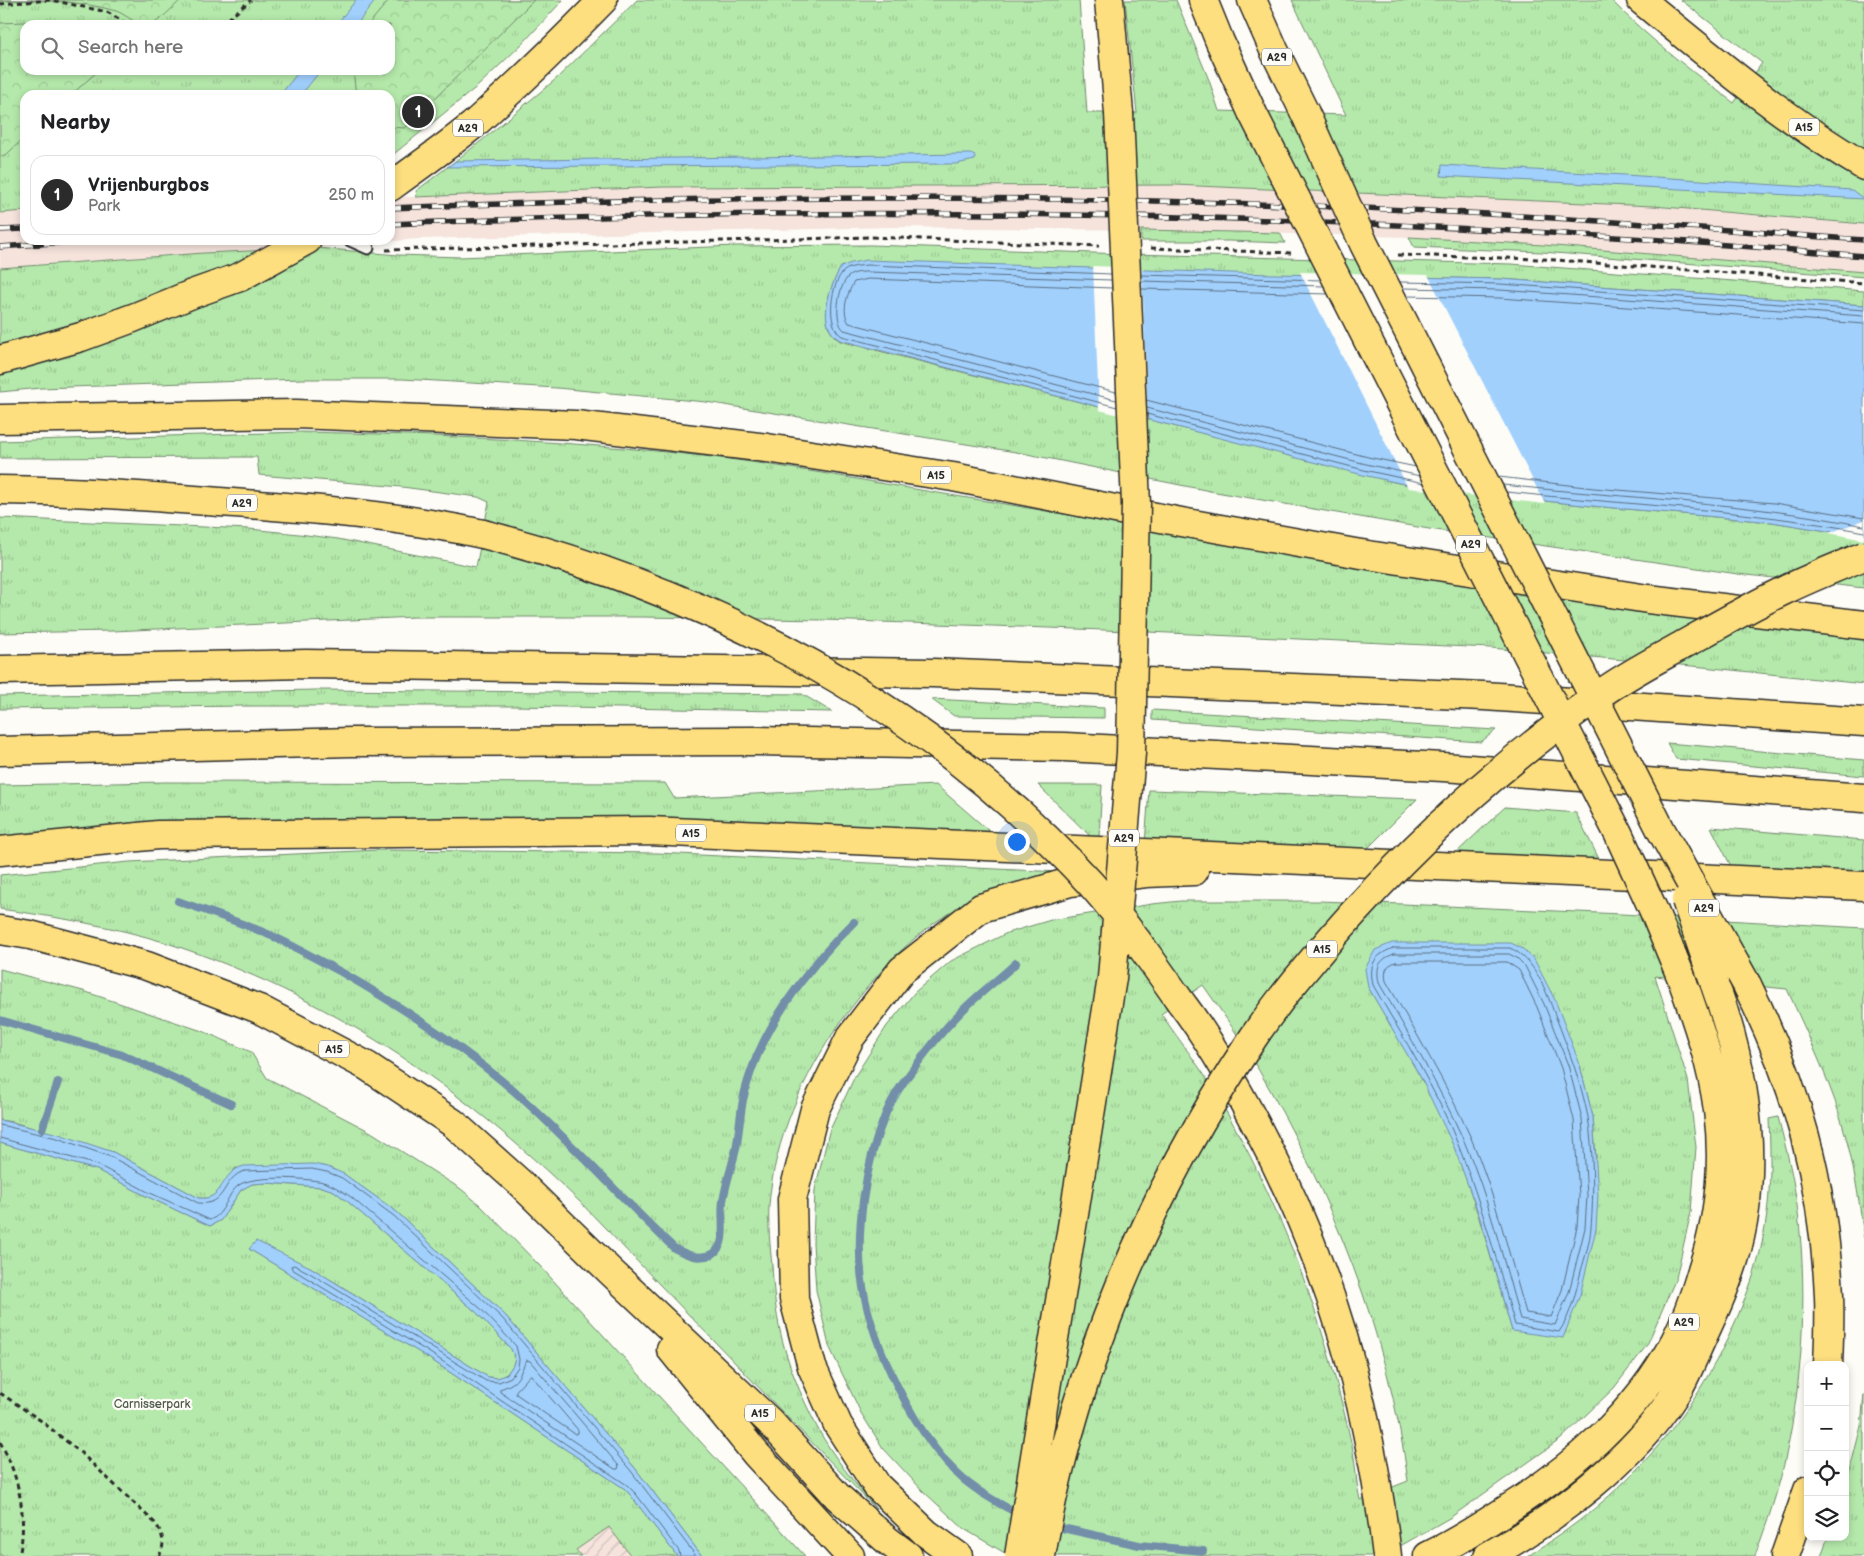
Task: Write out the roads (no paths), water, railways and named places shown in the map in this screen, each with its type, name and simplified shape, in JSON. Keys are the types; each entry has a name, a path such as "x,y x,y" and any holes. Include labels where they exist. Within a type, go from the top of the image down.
{"highway":[{"name":"A29","path":"395,183 472,125 541,63 603,0"},
{"name":"A29","path":"1019,1556 1112,978 1132,753 1136,504 1119,113 1109,0"},
{"name":"A29","path":"1203,0 1252,112 1618,834 1654,909 1682,979 1708,1060 1718,1111 1721,1161 1713,1230 1694,1297 1685,1321 1645,1388 1604,1435 1557,1476 1526,1498 1460,1539 1428,1556"},
{"name":"A29","path":"1252,0 1364,244 1662,830 1747,985 1771,1036 1800,1114 1814,1169 1823,1226 1829,1297 1828,1361"},
{"name":"A15","path":"1641,0 1746,86 1864,166"},
{"path":"0,360 81,337 240,277 298,245"},
{"name":"A15","path":"0,419 296,414 576,425 767,448 944,476 1355,553 1638,597 1864,625"},
{"name":"A29","path":"0,490 160,497 321,509 414,521 483,534 529,546 594,566 671,595 764,637 821,668 873,700 968,770 1017,812 1068,861 1112,910 1180,1000 1210,1044 1244,1102 1278,1167 1308,1234 1353,1367 1379,1493 1387,1556"},
{"name":"A15","path":"1041,1556 1065,1442 1094,1353 1127,1268 1165,1188 1206,1112 1254,1036 1318,953 1373,890 1441,822 1484,784 1601,693 1728,619 1786,590 1864,556"},
{"path":"0,670 306,664 933,673 1484,696 1864,722"},
{"path":"0,751 370,742 757,741 1065,747 1443,767 1864,798"},
{"path":"1488,1556 1523,1537 1589,1487 1635,1445 1675,1394 1721,1298 1741,1236 1747,1190 1748,1143 1747,1113 1740,1070 1730,1031 1662,830"},
{"name":"A15","path":"0,851 158,835 649,831 1864,886"},
{"path":"958,1556 926,1533 877,1486 838,1425 812,1367 794,1299 792,1198 815,1109 850,1038 902,970 982,908 1070,882 1137,874 1218,870 1308,875 1382,865"},
{"name":"A15","path":"0,930 30,935 147,966 259,1009 367,1066 453,1123 520,1182 610,1271 769,1421 838,1497 908,1556"},
{"name":"A15","path":"610,1271 756,1454 850,1556"},
{"path":"1785,1556 1806,1496"}],"lane":[{"path":"361,245 368,248"}],"water":[{"path":"356,0 376,0 360,20 340,20"},
{"path":"296,75 317,75 305,90 284,90"},
{"path":"971,154 975,156 975,160 956,164 447,167 456,161"},
{"path":"1442,165 1852,190 1864,199 1441,176"},
{"path":"867,260 1232,273 1500,279 1864,305 1864,537 1772,522 1422,488 1363,475 840,340 832,334 828,325 826,316 829,295 841,267"},
{"path":"1392,943 1511,943 1523,949 1534,959 1555,1000 1579,1062 1593,1117 1598,1196 1596,1229 1580,1295 1563,1338 1512,1331 1479,1215 1454,1147 1422,1080 1368,987 1365,969 1375,950"},
{"path":"0,1120 59,1134 113,1152 199,1198 207,1198 213,1195 230,1174 244,1166 313,1164 328,1167 344,1174 397,1212 505,1315 635,1468 702,1556 677,1556 625,1489 427,1357 249,1249 256,1241 310,1267 488,1377 498,1378 507,1374 515,1358 511,1349 476,1312 334,1191 322,1187 266,1183 252,1184 241,1190 221,1220 210,1226 146,1196 97,1170 0,1143"}],"waterway":[{"path":"178,901 247,926 288,944 364,985 431,1028 474,1058 536,1111 674,1248 697,1257 713,1254 722,1241 723,1201 736,1149 743,1100 759,1051 801,981 854,922"},
{"path":"1016,963 960,1013 930,1047 898,1090 886,1113 872,1154 863,1199 860,1244 863,1287 868,1311 887,1363 914,1417 946,1462 963,1479 991,1499 1021,1515"},
{"path":"0,1020 123,1055 231,1104"},
{"path":"42,1129 58,1082"},
{"path":"1053,1526 1139,1545 1203,1551"}],"railway":[{"path":"395,208 522,203 787,198 1053,199 1318,206 1502,215 1864,240"},
{"path":"395,224 759,214 1127,216 1312,221 1496,230 1680,241 1864,256"},
{"path":"0,230 20,229"},
{"path":"0,247 27,245"}],"place":[{"name":"Vrijenburgbos","path":"418,112"}],"park label":[{"name":"Carnisserpark","path":"152,1404"}]}
